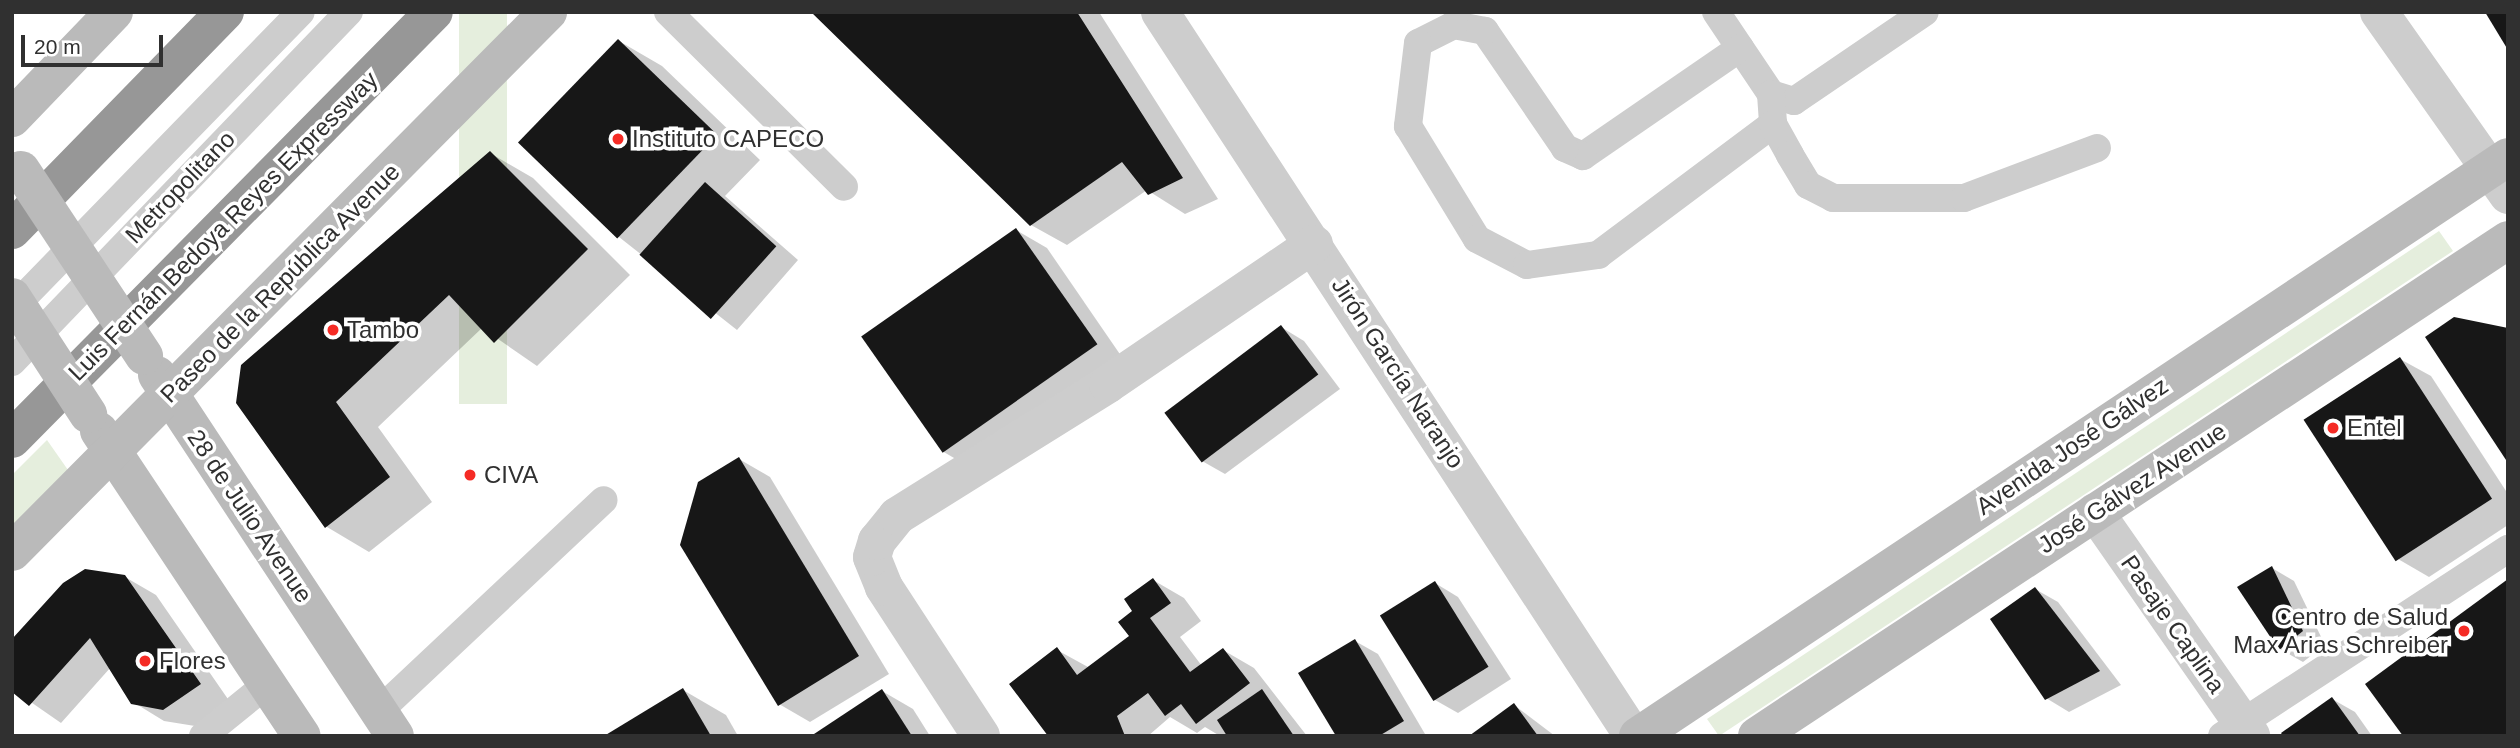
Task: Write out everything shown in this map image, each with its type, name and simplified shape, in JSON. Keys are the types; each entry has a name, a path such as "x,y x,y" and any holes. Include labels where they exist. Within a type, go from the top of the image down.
{"highway":[{"path":"12,230 225,12"},
{"name":"Luis Fernán Bedoya Reyes Expressway","path":"12,439 434,12"}],"main road":[{"path":"12,118 114,12"},
{"name":"Paseo de la República Avenue","path":"12,552 548,12"},
{"name":"28 de Julio Avenue","path":"17,164 387,724"},
{"name":"Avenida José Gálvez","path":"1635,736 2502,173"},
{"name":"José Gálvez Avenue","path":"1757,736 2508,240"},
{"path":"12,297 302,736"}],"street":[{"name":"Jirón García Naranjo","path":"1160,12 1635,736"},
{"path":"2379,12 2502,173"},
{"path":"981,736 884,587 872,556 877,541 897,516 1108,384 1314,244"},
{"name":"Pasaje Caplina","path":"2095,513 2238,731"}],"lane":[{"name":"Metropolitano","path":"12,309 300,12"},
{"name":"Metropolitano","path":"12,362 349,12"},
{"path":"668,12 844,187"},
{"path":"1716,12 1771,94 1773,124 1808,185 1833,198 1964,198 2098,148"},
{"path":"1771,94 1794,101 1925,12"},
{"path":"1740,48 1583,156 1565,148 1485,30 1454,25 1418,43 1408,126 1477,239 1527,265 1598,255 1773,124"},
{"path":"387,724 604,500"},
{"path":"2238,731 2508,549"},
{"path":"203,736 267,684"}],"green space":[{"path":"459,12 507,12 507,404 459,404"},
{"path":"2439,231 2453,251 1719,736 1707,719"},
{"path":"47,440 68,470 12,529 12,475"}],"building":[{"path":"811,12 1077,12 1183,178 1148,195 1122,162 1030,226"},
{"path":"2485,12 2508,12 2508,50"},
{"name":"Instituto CAPECO","path":"618,39 717,135 617,238 518,143"},
{"path":"490,151 588,249 494,343 449,295 336,402 390,477 325,528 236,403 241,365"},
{"path":"705,182 776,246 711,319 639,255"},
{"path":"1016,228 1097,344 943,453 861,336"},
{"path":"2454,317 2508,328 2508,463 2425,337"},
{"path":"1281,325 1318,375 1202,462 1164,413"},
{"path":"2400,357 2492,499 2396,561 2304,420"},
{"path":"739,457 859,656 778,706 680,545 698,482"},
{"path":"2272,566 2303,631 2279,650 2237,587"},
{"name":"Flores","path":"85,569 125,575 201,684 163,710 131,704 90,638 29,706 12,692 12,639 63,583"},
{"path":"1153,578 1171,603 1150,618 1190,672 1223,648 1250,683 1196,724 1181,704 1165,716 1148,693 1117,716 1125,736 1048,736 1009,684 1057,647 1077,675 1129,636 1118,622 1132,611 1124,599"},
{"name":"Centro de Salud Max Arias Schreiber","path":"2508,579 2508,736 2403,736 2365,684"},
{"path":"1435,581 1489,667 1433,701 1380,615"},
{"path":"2035,587 2100,671 2045,700 1990,619"},
{"path":"1355,639 1404,721 1379,736 1336,736 1298,673"},
{"path":"683,688 711,736 604,736"},
{"path":"882,689 912,736 811,736"},
{"path":"1262,689 1294,736 1227,736 1217,720"},
{"path":"2332,697 2360,736 2283,736 2281,733"},
{"path":"1514,703 1538,736 1469,736"}],"place":[{"name":"Instituto CAPECO","path":"618,139"},
{"name":"Tambo","path":"333,330"},
{"name":"Entel","path":"2333,428"},
{"name":"CIVA","path":"470,475"},
{"name":"Centro de Salud Max Arias Schreiber","path":"2464,631"},
{"name":"Flores","path":"145,661"}]}
